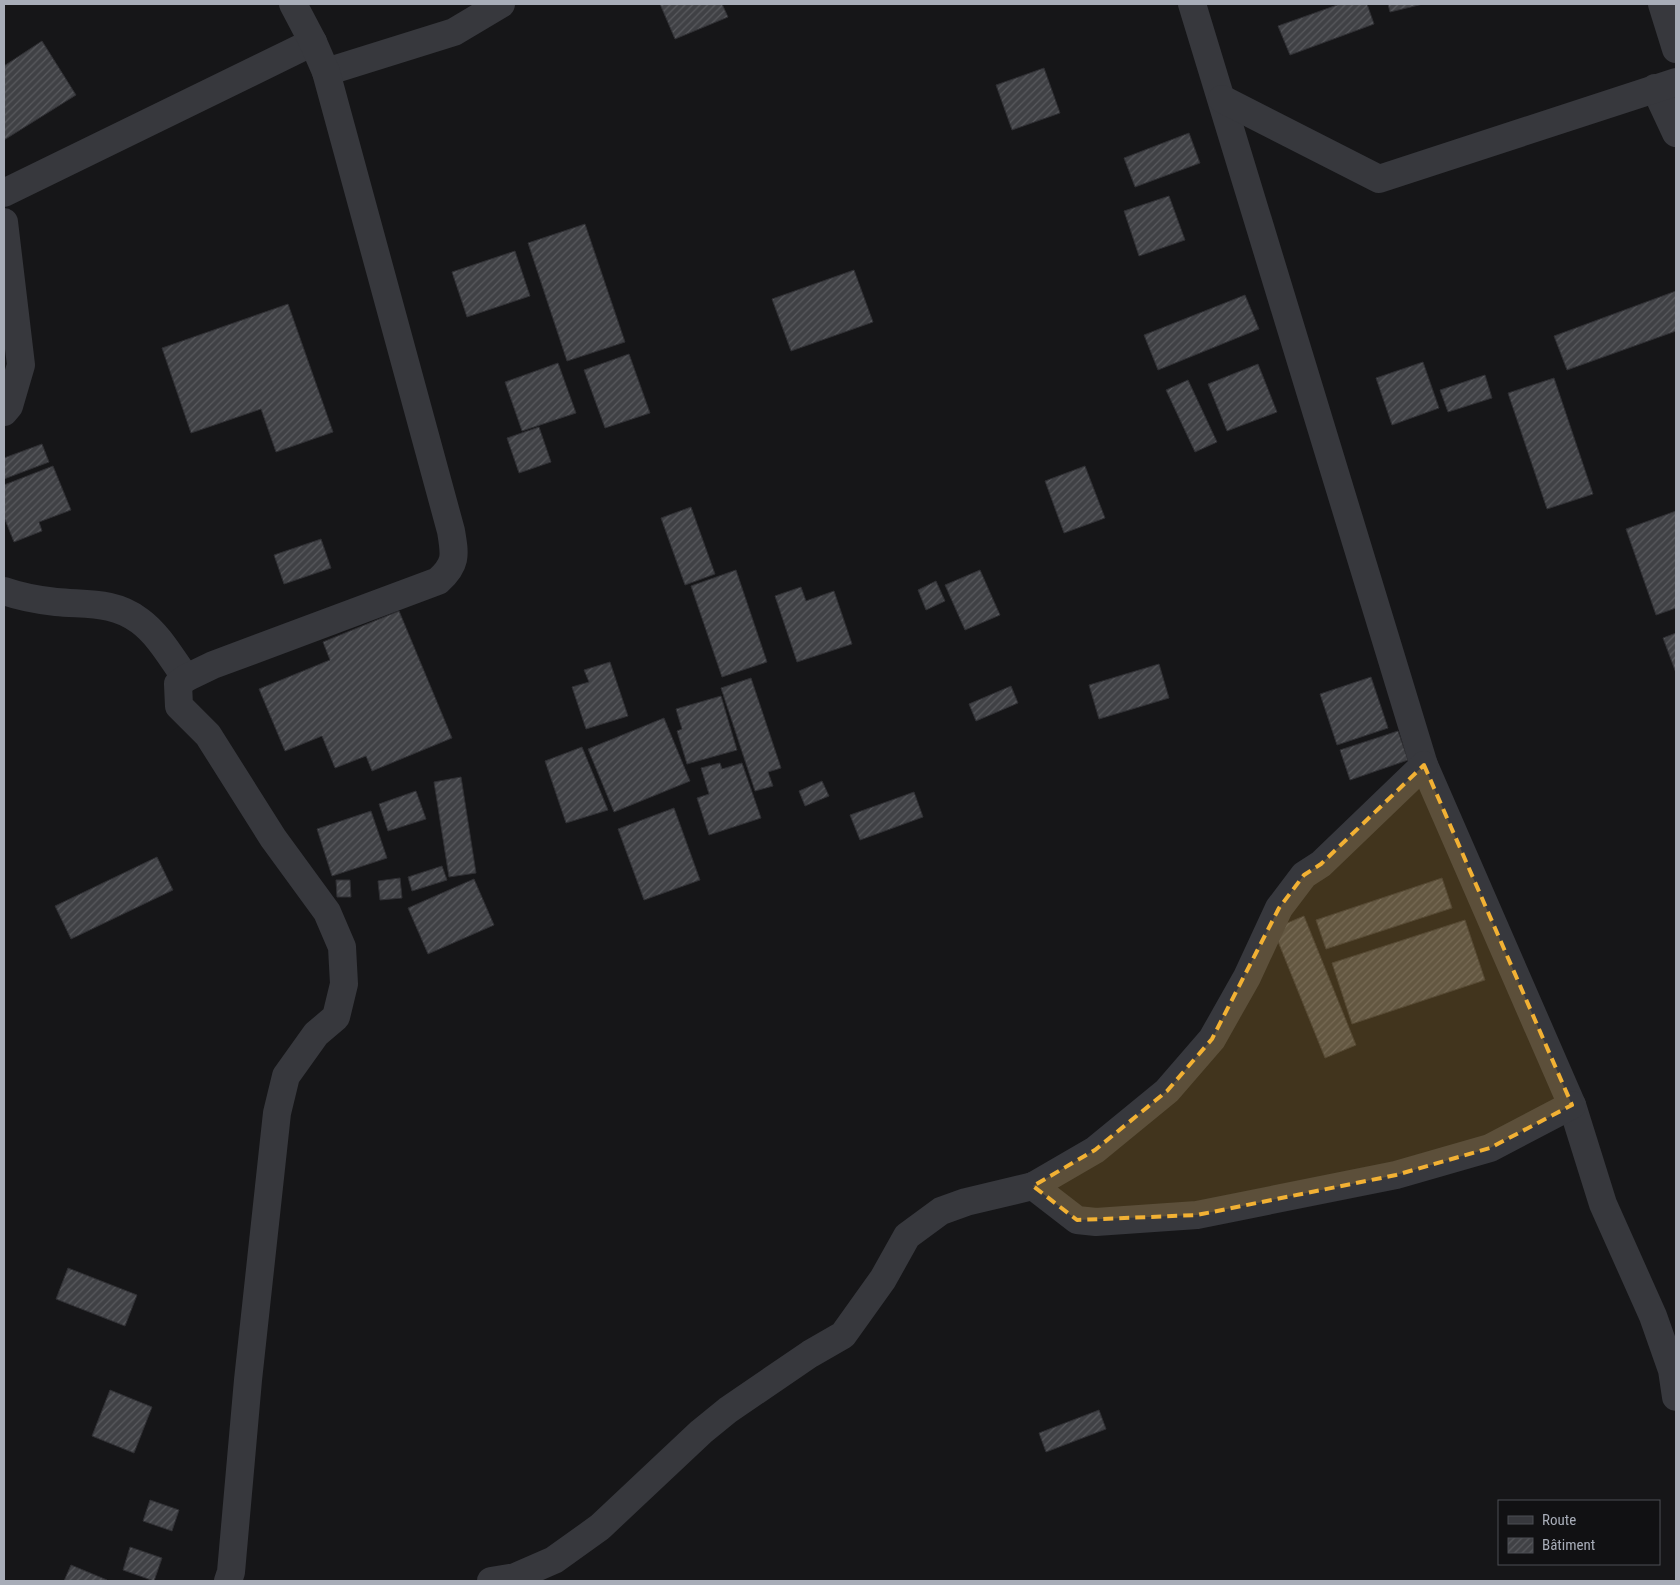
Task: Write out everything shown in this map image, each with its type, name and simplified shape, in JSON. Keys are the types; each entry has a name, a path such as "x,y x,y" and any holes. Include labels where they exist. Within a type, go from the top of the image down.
{"street":[{"path":"228,1581 231,1572 248,1380 277,1114 286,1076 316,1034 336,1017 344,984 342,947 327,912 273,838 208,735 179,706 178,684 213,665 438,581 450,570 454,554 451,531 326,72 293,4"},
{"path":"326,72 454,32 501,4"},
{"path":"1192,4 1424,765 1572,1105 1603,1204 1672,1370 1676,1397"},
{"path":"1662,4 1676,49"},
{"path":"4,193 313,42"},
{"path":"1222,99 1379,179 1666,85 1676,133"},
{"path":"4,222 21,365 8,406 4,412"},
{"path":"4,591 23,598 98,603 127,612 142,622 186,678"},
{"path":"492,1581 558,1571 600,1527 701,1432 728,1410 810,1354 843,1335 883,1279 907,1236 941,1211 966,1202 1034,1186 1096,1150 1167,1091 1212,1039 1247,977 1279,908 1304,875 1321,864 1424,765"},
{"path":"1034,1186 1078,1220 1096,1222 1197,1215 1396,1175 1481,1151 1572,1105"}],"highlighted area":[{"path":"1424,765 1572,1105 1490,1148 1396,1175 1197,1215 1077,1220 1033,1186 1095,1150 1167,1091 1212,1039 1279,908 1304,875 1321,864"}],"building":[{"path":"660,4 722,4 728,17 675,39"},
{"path":"1340,4 1367,4 1374,24 1290,55 1278,26"},
{"path":"1388,4 1423,4 1390,12"},
{"path":"42,41 76,95 4,140 4,66"},
{"path":"1044,68 1060,113 1012,130 996,85"},
{"path":"1189,133 1200,163 1135,187 1124,158"},
{"path":"1169,196 1185,240 1139,256 1124,211"},
{"path":"585,224 625,342 567,361 528,243"},
{"path":"515,251 530,296 467,317 452,272"},
{"path":"854,270 873,322 791,351 772,299"},
{"path":"1676,291 1676,331 1567,370 1554,336"},
{"path":"1245,295 1259,329 1158,370 1144,335"},
{"path":"288,304 333,432 276,452 261,409 191,433 162,348"},
{"path":"629,354 650,413 605,428 584,370"},
{"path":"1423,362 1439,408 1392,425 1376,378"},
{"path":"558,363 576,413 522,431 505,382"},
{"path":"1258,364 1277,412 1227,431 1208,384"},
{"path":"1485,375 1492,398 1448,412 1440,390"},
{"path":"1554,378 1593,494 1547,509 1508,393"},
{"path":"1188,380 1217,442 1195,452 1166,390"},
{"path":"539,427 551,462 519,473 507,438"},
{"path":"42,444 49,462 4,479 4,458"},
{"path":"53,466 71,510 39,522 42,531 14,542 4,517 4,485"},
{"path":"1085,466 1105,518 1064,533 1045,481"},
{"path":"691,507 715,574 685,585 661,518"},
{"path":"1676,511 1676,608 1656,615 1626,529"},
{"path":"321,539 331,568 284,584 274,555"},
{"path":"736,570 767,662 722,677 691,586"},
{"path":"980,570 1000,615 965,630 945,585"},
{"path":"936,581 945,601 926,610 918,590"},
{"path":"801,587 806,601 834,591 852,644 797,662 775,596"},
{"path":"399,611 452,738 372,771 366,756 335,768 322,736 285,751 259,689 330,660 323,642"},
{"path":"1676,633 1676,673 1663,638"},
{"path":"610,662 628,716 586,729 572,687 589,682 584,670"},
{"path":"1159,664 1169,698 1099,719 1089,685"},
{"path":"1371,677 1388,728 1337,745 1320,694"},
{"path":"751,678 781,768 768,772 773,786 755,791 721,688"},
{"path":"1011,686 1018,703 976,721 969,704"},
{"path":"721,696 737,750 687,764 677,731 682,729 676,709"},
{"path":"664,718 690,781 614,812 588,749"},
{"path":"1398,731 1408,760 1350,780 1340,750"},
{"path":"582,747 608,810 566,823 545,761"},
{"path":"720,763 722,769 742,763 761,818 709,835 697,798 709,794 701,768"},
{"path":"461,777 476,873 449,877 434,782"},
{"path":"822,781 829,796 805,806 799,791"},
{"path":"416,791 426,819 388,831 379,804"},
{"path":"914,792 923,817 860,840 850,815"},
{"path":"674,808 700,880 644,900 618,829"},
{"path":"371,811 387,858 332,876 317,829"},
{"path":"157,857 173,890 71,939 55,906"},
{"path":"442,866 447,880 412,891 408,877"},
{"path":"400,878 402,898 380,900 378,881"},
{"path":"1442,878 1452,908 1326,949 1316,920"},
{"path":"474,879 494,925 428,954 408,908"},
{"path":"336,880 350,880 351,897 337,897"},
{"path":"1304,916 1356,1045 1325,1058 1273,929"},
{"path":"1465,920 1485,980 1352,1024 1332,963"},
{"path":"68,1268 137,1295 125,1326 56,1299"},
{"path":"110,1390 152,1407 134,1453 92,1436"},
{"path":"1099,1410 1106,1429 1046,1452 1039,1433"},
{"path":"150,1500 179,1510 172,1531 143,1521"},
{"path":"130,1547 162,1558 154,1581 123,1570"},
{"path":"71,1565 107,1580 107,1581 64,1581"}]}
